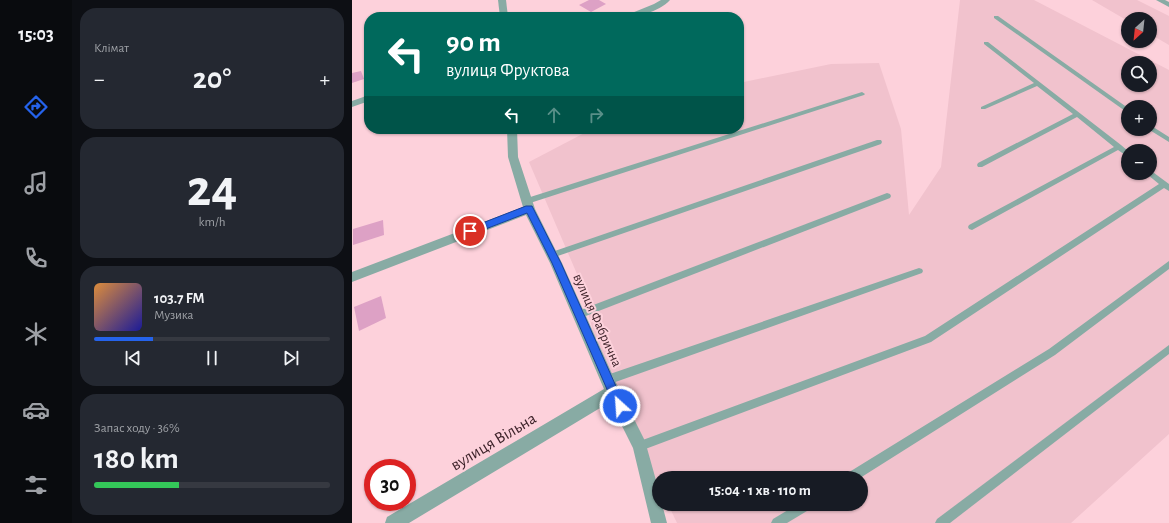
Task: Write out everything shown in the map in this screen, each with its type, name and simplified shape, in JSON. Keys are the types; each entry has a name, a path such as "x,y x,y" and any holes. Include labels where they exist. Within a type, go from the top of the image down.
{"street":[{"path":"502,0 503,12"},
{"path":"640,12 657,6 666,0"},
{"path":"1160,0 1169,5"},
{"path":"352,104 364,100"},
{"name":"вулиця Фабрична","path":"512,134 513,157 528,205 552,255 610,386 640,446 659,523"},
{"path":"352,277 528,205"},
{"name":"вулиця Вільна","path":"393,523 610,386"}],"lane":[{"path":"996,17 1121,106"},
{"path":"972,227 1119,147 986,43"},
{"path":"983,108 1038,83"},
{"path":"744,133 862,94"},
{"path":"980,165 1077,114"},
{"path":"1157,131 1169,140"},
{"path":"528,205 742,134"},
{"path":"552,255 880,142"},
{"path":"640,446 928,339 1167,186 1157,178"},
{"path":"578,315 887,196"},
{"path":"861,471 1052,352 1169,264"},
{"path":"610,386 919,271"},
{"path":"941,523 1169,349"},
{"path":"777,523 797,511"}],"shaded area":[{"path":"960,0 1034,0 1121,45 1121,48 1127,48 1142,56 1121,56 1121,92 1157,92 1157,64 1169,70 1169,434 1071,523 677,523 671,511 868,511 868,471 652,471 607,380 577,274 529,162 582,134 744,134 744,82 831,64 879,63 901,129 909,215 941,167"},
{"path":"1092,0 1137,0 1169,16 1169,45 1157,38 1157,12 1121,12 1121,17"}],"building":[{"path":"589,0 599,0 606,4 591,12 579,5"},
{"path":"361,71 364,79 352,83 352,73"},
{"path":"383,220 384,235 353,245 353,229"},
{"path":"381,296 386,318 359,331 354,307"}],"route":[{"path":"470,231 529,209 556,263 602,369 620,406"}]}
